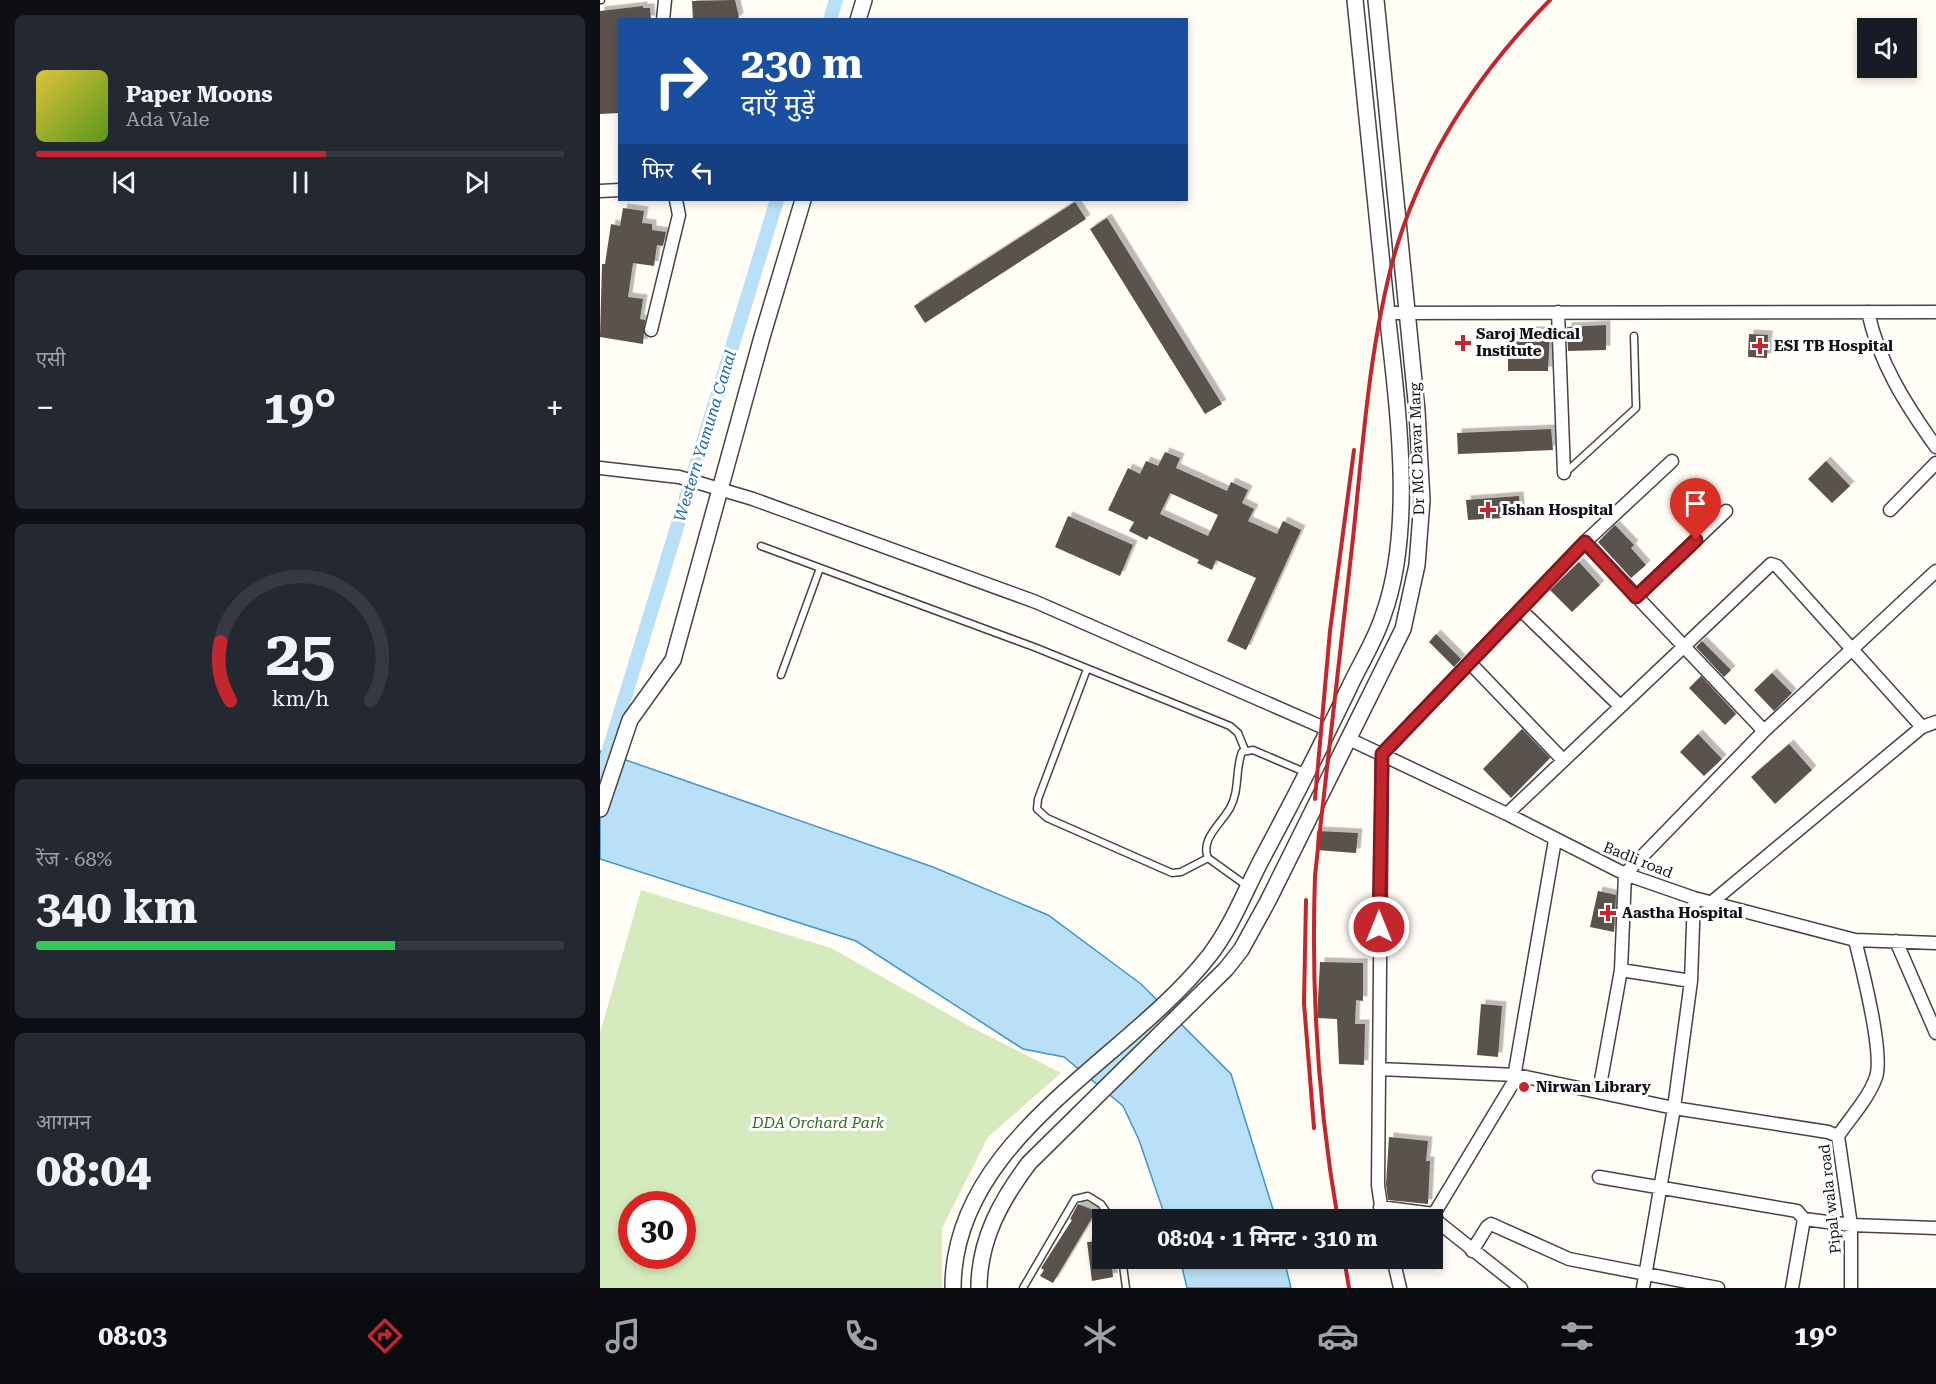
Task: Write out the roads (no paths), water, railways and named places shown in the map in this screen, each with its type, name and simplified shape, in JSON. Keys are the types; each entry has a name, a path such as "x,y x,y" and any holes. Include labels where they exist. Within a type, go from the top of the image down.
{"street":[{"path":"663,18 665,0"},
{"path":"859,18 864,0"},
{"path":"953,1288 953,1266 966,1214 987,1176 1015,1141 1190,977 1229,927 1244,892 1308,773 1384,616 1398,558 1401,497 1396,405 1355,0"},
{"name":"Dr MC Davar Marg","path":"979,1288 979,1272 988,1232 1008,1190 1029,1163 1094,1102 1205,990 1241,950 1263,911 1403,629 1417,566 1422,500 1408,313 1376,0"},
{"path":"600,191 618,190"},
{"path":"651,330 680,215 676,201"},
{"path":"600,809 630,720 667,672 678,646 720,489 803,201"},
{"path":"1558,312 1564,474"},
{"path":"1868,312 1875,343 1885,365 1936,447"},
{"path":"1387,313 1936,312"},
{"path":"1381,1209 1378,1069 1382,754 1522,611 1585,542 1672,461"},
{"path":"1890,510 1936,463"},
{"path":"600,468 679,477 753,499 1036,602 1329,730"},
{"path":"1636,597 1726,511"},
{"path":"1585,542 1681,646 1764,731"},
{"path":"1507,814 1562,759 1770,564 1777,566 1922,727"},
{"path":"1599,1091 1621,970 1625,874 1764,731 1936,571"},
{"path":"1522,611 1619,705"},
{"path":"1470,663 1562,759"},
{"path":"1712,902 1922,727 1936,722"},
{"name":"Badli road","path":"1349,739 1507,814 1625,874 1694,898 1855,940 1936,943"},
{"path":"1437,1209 1509,1092 1516,1075 1555,840"},
{"path":"1244,892 1263,911"},
{"path":"1643,1288 1674,1108 1691,981 1694,898"},
{"name":"Pipal wala road","path":"1851,1288 1851,1225 1838,1136 1875,1081 1878,1066 1870,1005 1855,940"},
{"path":"1896,941 1936,1033"},
{"path":"1621,970 1691,981"},
{"path":"1378,1069 1516,1075 1674,1108 1828,1132 1838,1136"},
{"path":"1599,1177 1791,1208 1804,1219 1851,1225 1936,1228"},
{"path":"1792,1288 1804,1219"},
{"path":"1472,1251 1486,1227 1491,1224 1569,1259 1646,1272 1718,1288"},
{"path":"1443,1226 1521,1288"},
{"path":"1395,1269 1400,1288"}],"lane":[{"path":"1564,474 1636,408 1634,336"},
{"path":"760,546 1088,669 1230,726 1238,733 1245,750"},
{"path":"781,675 820,568"},
{"path":"1088,669 1038,799 1037,809 1047,818 1172,873 1181,872 1208,858"},
{"path":"1245,750 1253,750 1308,773"},
{"path":"1244,892 1208,858 1205,846 1234,800 1240,759 1245,750"},
{"path":"1023,1288 1075,1199 1088,1196 1104,1209"},
{"path":"1123,1269 1126,1288"}],"water":[{"path":"600,751 933,867 1048,915 1141,984 1231,1074 1273,1209 1163,1209 1139,1140 1123,1106 1064,1057 1023,1049 856,941 600,859"},
{"path":"1182,1269 1286,1269 1291,1288 1187,1288"}],"waterway":[{"name":"Western Yamuna Canal","path":"831,18 836,0"},
{"name":"Western Yamuna Canal","path":"600,779 777,201"}],"railway":[{"path":"1336,1209 1325,1134 1315,1005 1315,876 1364,432 1378,326 1394,256 1406,220 1437,151 1477,87 1524,28 1550,0"},
{"path":"1315,799 1330,631 1354,450"},
{"path":"1306,900 1304,1003 1314,1128"},
{"path":"1346,1269 1349,1288"}],"place":[{"name":"Saroj Medical Institute","path":"1463,343"},
{"name":"ESI TB Hospital","path":"1760,346"},
{"name":"Ishan Hospital","path":"1488,510"},
{"name":"Aastha Hospital","path":"1608,913"},
{"name":"Nirwan Library","path":"1524,1087"}],"park label":[{"name":"DDA Orchard Park","path":"818,1123"}]}
